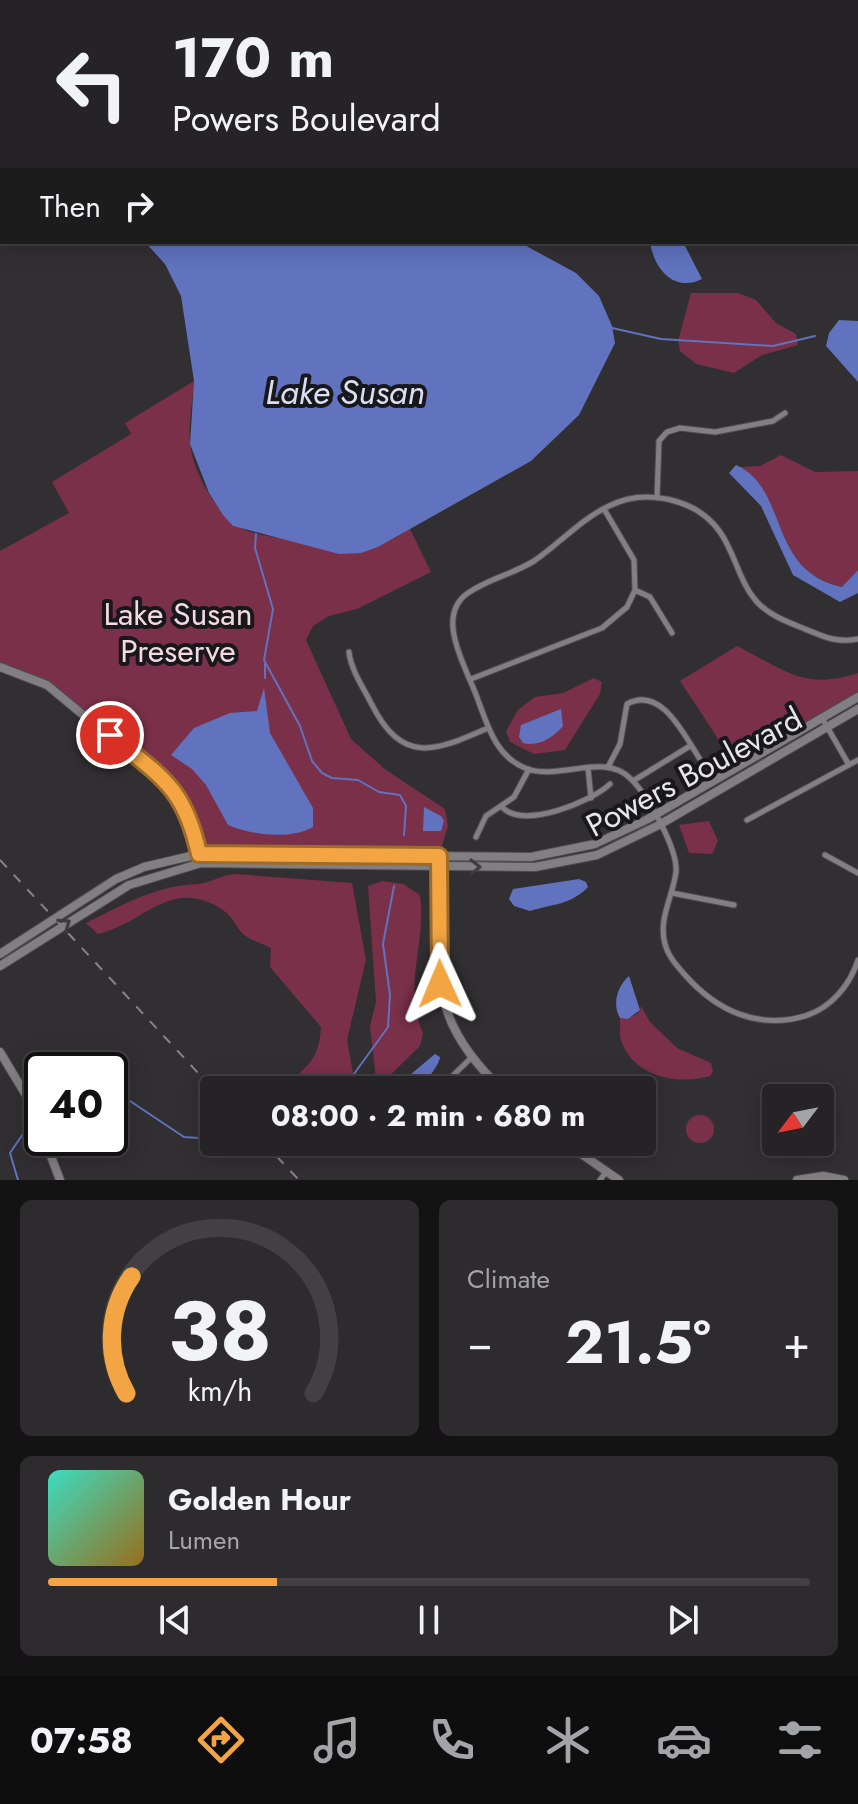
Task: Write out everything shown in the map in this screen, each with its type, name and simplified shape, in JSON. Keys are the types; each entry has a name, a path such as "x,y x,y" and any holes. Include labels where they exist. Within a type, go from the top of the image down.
{"main road":[{"path":"0,667 47,685 169,785 185,804 200,858"},
{"name":"Powers Boulevard","path":"0,954 116,879 144,867 200,858 531,857 568,851 622,833 858,697"},
{"name":"Powers Boulevard","path":"0,966 129,885 200,858 439,867 535,867 567,863 625,843 858,709"},
{"path":"439,856 443,1005 471,1058 489,1076"},
{"path":"0,1052 24,1092"},
{"path":"51,1156 60,1180"},
{"path":"580,1156 603,1176 619,1180"},
{"path":"797,1180 823,1176 844,1180"}],"street":[{"path":"657,498 659,441 667,432 680,428 715,432 773,421 785,413"},
{"path":"858,639 835,641 768,612 751,595 721,532 688,506 657,498 626,501 604,509 534,561 468,592 457,602 452,628 488,728 507,758 529,769 554,773 608,767 617,769 633,781 676,859 672,893 663,921 669,954 699,991 740,1016 769,1021 810,1014 841,991 858,962"},
{"path":"471,679 612,623 627,607 635,590 634,560 604,509"},
{"path":"635,590 647,594 672,633"},
{"path":"349,652 384,728 401,744 429,749 488,728"},
{"path":"608,767 620,744 627,704 635,699 655,702 666,711 703,764"},
{"path":"822,718 849,765"},
{"path":"633,781 691,746"},
{"path":"747,820 858,760"},
{"path":"588,768 591,798"},
{"path":"476,837 486,816 503,808 514,797 529,769"},
{"path":"503,808 522,817 591,798 610,784"},
{"path":"825,855 858,873"},
{"path":"672,893 734,905"},
{"path":"452,1076 471,1058"}],"green space":[{"path":"691,293 738,293 756,300 776,323 796,334 798,345 762,355 734,373 696,364 680,351 678,341"},
{"name":"Lake Susan Preserve","path":"194,381 190,428 192,455 208,493 235,524 257,534 342,552 378,546 410,529 431,572 357,609 329,616 313,626 306,640 351,739 386,770 445,809 448,826 439,856 199,854 185,804 47,685 0,667 0,551 69,513 52,482 131,434 125,423"},
{"path":"781,455 815,472 858,471 858,570 843,587 820,579 804,567 792,552 766,499 740,467 760,466"},
{"path":"737,646 782,670 808,679 823,680 858,673 858,692 734,763 680,681"},
{"path":"594,678 602,682 600,694 565,750 534,754 510,742 506,731 518,710 535,697 563,693"},
{"path":"709,821 718,841 712,854 689,853 679,825"},
{"path":"235,874 352,883 366,960 347,1040 353,1076 296,1076 314,1057 321,1027 270,967 271,948 243,934 223,910 188,898 159,905 98,934 86,923 155,892"},
{"path":"382,881 403,884 420,895 415,999 423,1033 420,1046 389,1076 376,1076 370,1026 376,1002 368,886"},
{"path":"641,1006 650,1022 677,1048 711,1063 713,1072 710,1076 672,1079 637,1064 622,1043 620,1018 634,1016"},
{"path":"700,1115 710,1119 714,1129 710,1139 700,1143 690,1139 686,1129 690,1119"}],"water":[{"name":"Lake Susan","path":"147,244 523,244 576,273 599,296 612,326 615,343 579,415 531,461 378,547 361,553 339,554 233,526 209,493 190,444 194,381 181,296 165,264"},
{"path":"650,244 684,244 702,279 692,283 674,281 661,269"},
{"path":"839,320 858,321 858,382 826,346 829,333"},
{"path":"736,465 753,476 764,492 789,547 801,564 818,578 842,587 858,570 858,593 840,602 793,575 761,506 729,473"},
{"path":"264,688 270,733 313,808 313,827 294,834 259,833 228,825 206,785 192,769 171,755 194,728 230,713 257,711"},
{"path":"561,709 563,726 555,734 540,743 523,743 519,737 521,725"},
{"path":"424,807 441,816 444,821 441,831 423,831"},
{"path":"579,879 586,882 588,887 561,903 530,911 514,906 509,899 513,889"},
{"path":"629,976 640,1010 628,1019 620,1018 616,1002 621,985"},
{"path":"435,1054 440,1057 429,1076 409,1076"}],"waterway":[{"path":"612,328 661,339 773,346 815,336"},
{"path":"256,534 255,548 273,609 264,660 300,726 312,761 322,773 332,778 358,780 379,792 400,795 406,806 404,835"},
{"path":"265,664 265,678"},
{"path":"351,1076 388,1027 390,995 383,944 394,886"},
{"path":"128,1101 184,1137 200,1139"},
{"path":"18,1180 10,1153 24,1132"},
{"path":"244,1156 249,1156"}],"railway":[{"path":"0,860 201,1076"},
{"path":"276,1156 299,1180"}],"route":[{"path":"110,735 148,766 185,804 199,854 227,851 439,856 440,984"}]}
